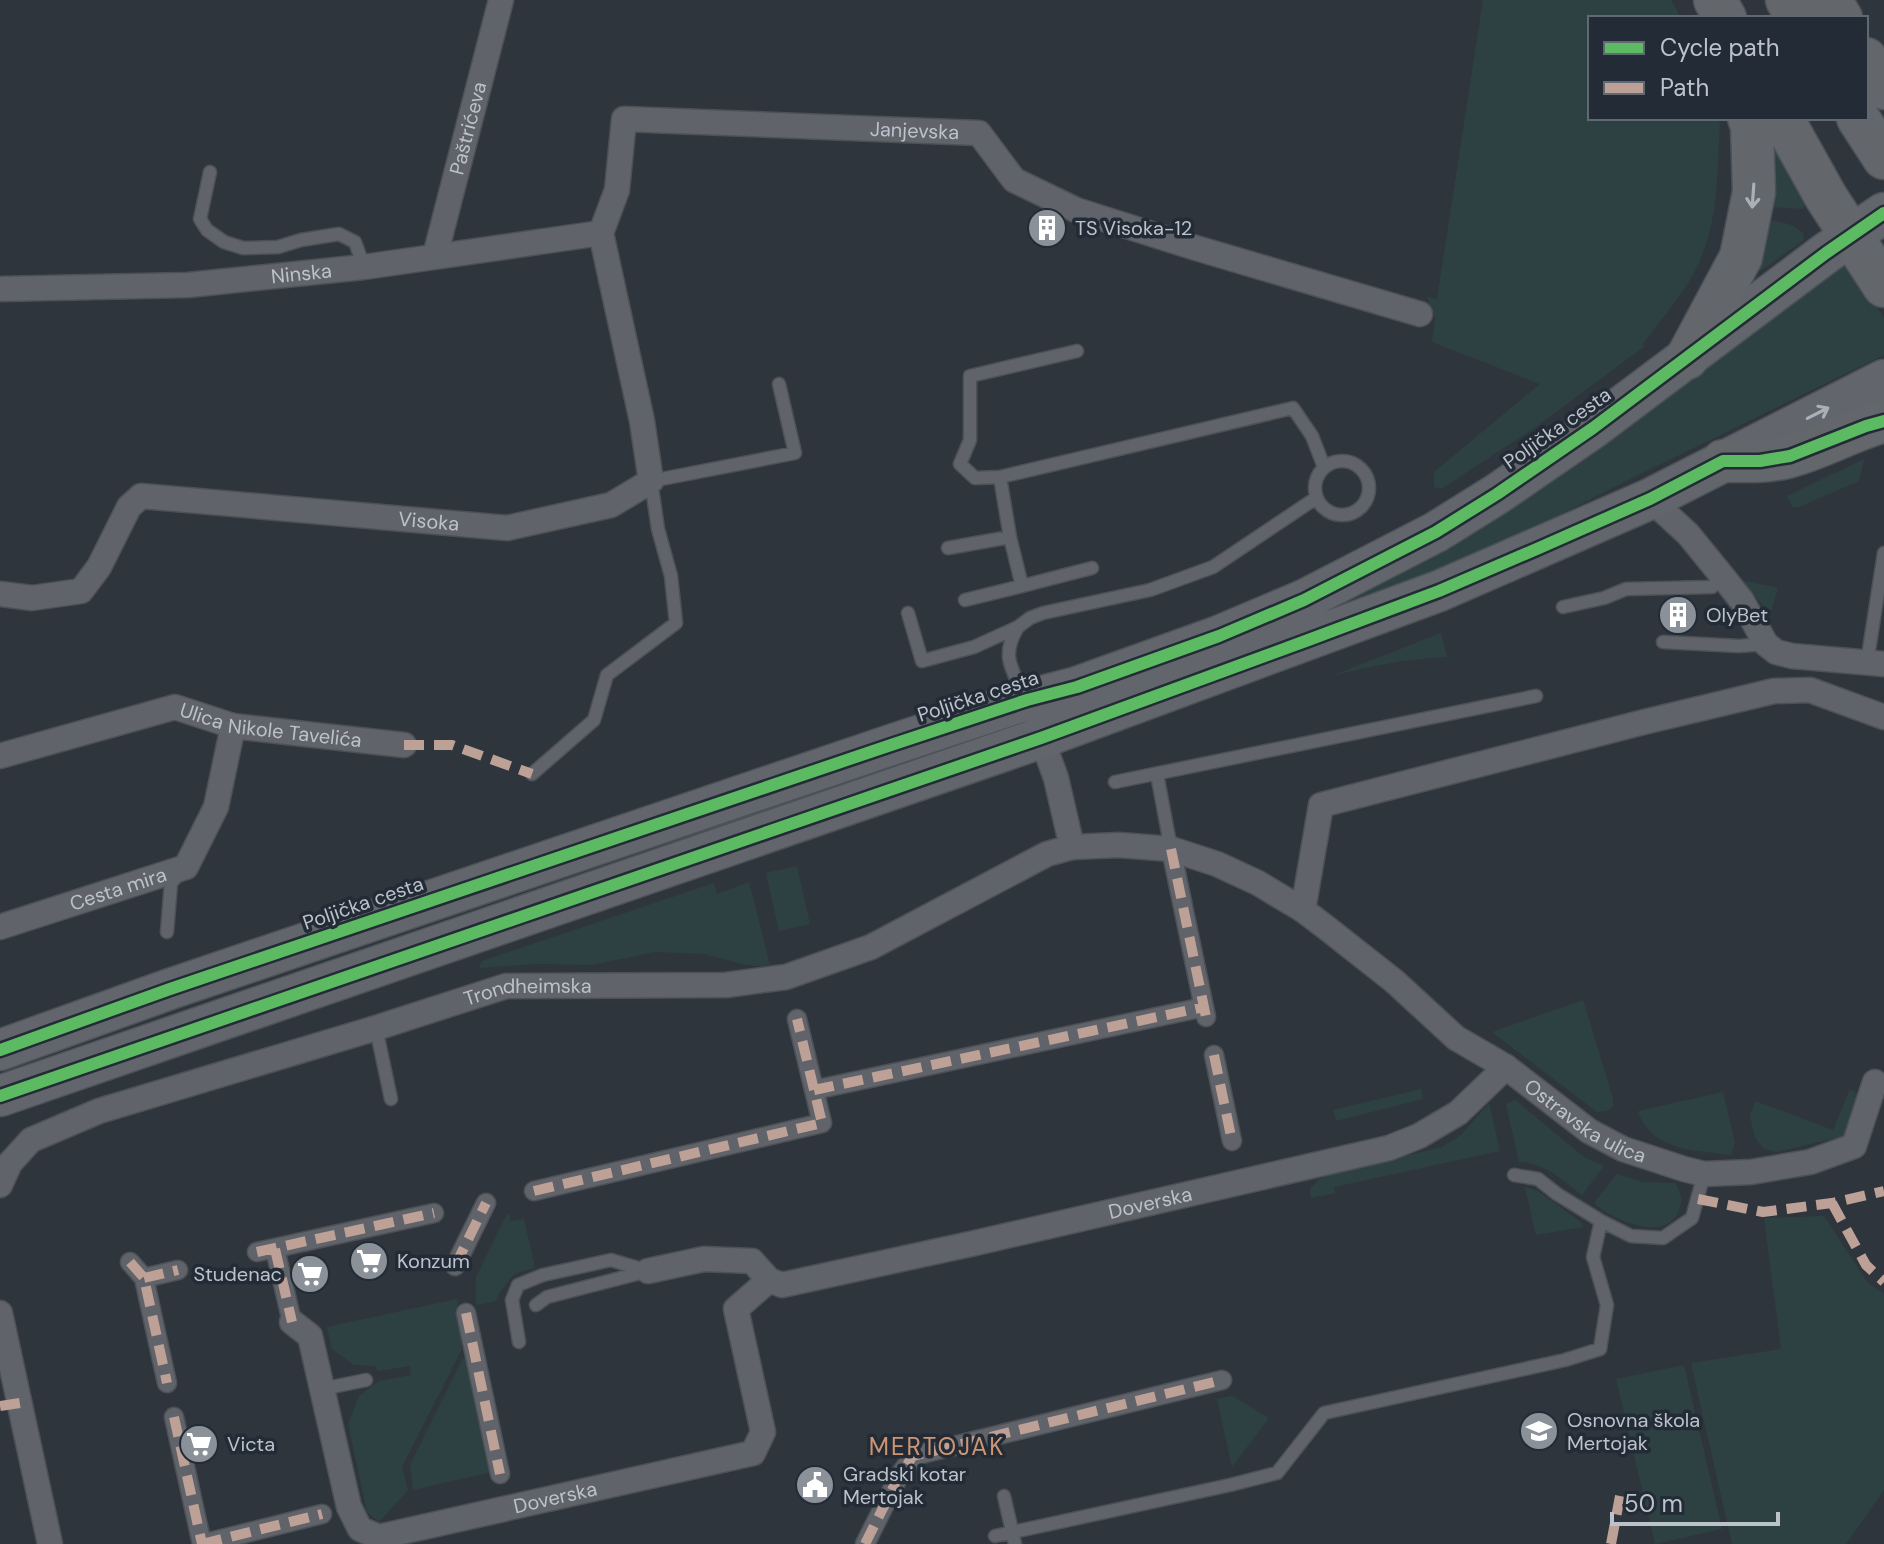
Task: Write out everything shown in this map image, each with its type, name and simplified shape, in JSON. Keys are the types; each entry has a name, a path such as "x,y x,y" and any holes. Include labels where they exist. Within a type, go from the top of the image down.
{"highway":[{"path":"1868,62 1884,88"},
{"path":"1687,358 1741,257 1754,192 1750,120"},
{"path":"1783,120 1826,197 1868,224 1884,286"},
{"path":"1723,461 1760,461 1790,456 1884,421"}],"main road":[{"name":"Poljička cesta","path":"0,1050 170,989 1027,700 1077,687 1219,636 1304,600 1436,532 1497,494 1593,428 1868,224"},
{"path":"0,1096 1041,738 1439,591 1650,499 1884,380"}],"street":[{"name":"Paštrićeva","path":"435,256 501,0"},
{"name":"Janjevska","path":"601,233 617,190 624,119 979,133 1014,180 1076,210 1420,314"},
{"name":"Ninska","path":"0,289 188,285 364,267 601,233"},
{"path":"601,233 642,421 651,481"},
{"name":"Visoka","path":"0,594 32,598 81,591 99,567 129,507 141,496 507,528 611,505 651,481"},
{"path":"1650,499 1688,534 1742,601 1766,644 1776,652 1876,664"},
{"path":"1303,910 1321,805 1774,691 1810,690 1884,717"},
{"path":"1027,700 1056,778 1072,847"},
{"name":"Ulica Nikole Tavelića","path":"0,756 175,707 233,726 404,745"},
{"name":"Cesta mira","path":"0,927 186,867 216,807 233,726"},
{"name":"Ostravska ulica","path":"1072,847 1119,845 1171,849 1258,883 1303,910 1394,981 1456,1038 1506,1067 1589,1131 1623,1149 1684,1169 1704,1174 1751,1172 1810,1162 1854,1146 1875,1082"},
{"name":"Trondheimska","path":"0,1185 10,1163 31,1140 99,1111 506,986 726,985 786,977 871,947 1047,854 1072,847"},
{"path":"814,1090 1205,1012 1171,849"},
{"path":"534,1191 822,1123 797,1019"},
{"path":"1214,1055 1232,1141"},
{"name":"Doverska","path":"292,1322 310,1336 349,1507 360,1529 379,1537 753,1453 763,1432 736,1309 769,1280 782,1285 869,1267 1389,1148 1419,1136 1458,1113 1506,1067"},
{"path":"455,1266 486,1203"},
{"path":"292,1322 266,1251 434,1213"},
{"path":"648,1271 704,1259 752,1261 769,1280"},
{"path":"130,1262 144,1278 167,1383"},
{"path":"144,1278 178,1270"},
{"path":"0,1313 50,1544"},
{"path":"466,1313 500,1474"},
{"path":"865,1544 899,1476 913,1456 1222,1380"},
{"path":"174,1417 202,1544 322,1514"}],"lane":[{"path":"210,172 200,219 207,230 224,242 243,248 278,247 339,234 355,242 364,267"},
{"path":"1077,351 970,376 970,440 960,464 975,478 1000,477 1293,408 1312,436 1324,467"},
{"path":"532,774 594,720 607,675 676,623 671,576 658,529 651,481 795,453 779,384"},
{"path":"1333,462 1351,462 1366,474 1369,493 1366,501 1351,514 1327,511 1316,498 1315,481 1324,467 1333,462"},
{"path":"1000,477 1022,586"},
{"path":"908,613 922,661 974,647 1043,613 1150,590 1213,567 1316,498"},
{"path":"948,548 1010,537"},
{"path":"1876,664 1884,553"},
{"path":"965,600 1092,568"},
{"path":"1563,607 1604,598 1626,589 1712,587 1723,577"},
{"path":"1018,627 1007,650 1027,700"},
{"path":"1663,642 1739,646 1766,644"},
{"path":"1115,782 1536,696"},
{"path":"1157,774 1171,849"},
{"path":"167,932 171,883 186,867"},
{"path":"376,1028 391,1099"},
{"path":"1514,1175 1538,1179 1601,1221 1631,1236 1663,1238 1692,1218 1704,1174"},
{"path":"995,1536 1014,1538 1277,1473 1324,1413 1565,1360 1600,1349 1607,1305 1593,1257 1601,1221"},
{"path":"519,1342 512,1300 518,1285 543,1275 611,1260 648,1271"},
{"path":"536,1305 547,1297 648,1271"},
{"path":"322,1389 366,1380"},
{"path":"1004,1496 1014,1538"}],"green space":[{"path":"1483,0 1671,0 1680,16 1588,16 1588,120 1720,120 1715,201 1707,242 1690,280 1642,345 1645,346 1533,429 1441,489 1434,487 1434,472 1540,384 1432,342 1435,318 1427,297 1437,299"},
{"path":"1773,148 1779,150 1808,204 1802,209 1770,207"},
{"path":"1767,220 1795,227 1803,233 1804,240 1753,276"},
{"path":"1840,259 1851,265 1884,318 1884,355 1493,550 1279,633"},
{"path":"1864,459 1859,481 1799,507 1792,507 1787,496"},
{"path":"1741,580 1778,588 1770,614"},
{"path":"1441,633 1447,657 1417,659 1329,677"},
{"path":"797,866 810,924 779,931 766,873"},
{"path":"749,882 770,965 746,965 704,954 654,952 592,965 538,964 479,968 482,961 714,883 717,894"},
{"path":"1583,1000 1613,1098 1613,1106 1607,1111 1597,1112 1492,1032"},
{"path":"1421,1089 1423,1099 1336,1121 1333,1110"},
{"path":"1850,1089 1862,1096 1850,1135 1777,1152 1764,1149 1755,1138 1750,1116 1755,1101 1833,1130"},
{"path":"1723,1092 1735,1142 1731,1155 1689,1150 1664,1142 1653,1134 1638,1111"},
{"path":"1515,1100 1584,1157 1604,1166 1582,1195 1545,1169 1519,1162 1506,1104"},
{"path":"1489,1103 1500,1151 1334,1187 1335,1193 1311,1198 1310,1189 1319,1179 1442,1147 1461,1135"},
{"path":"1617,1174 1642,1182 1675,1183 1681,1200 1674,1218 1665,1225 1640,1226 1603,1210 1594,1203"},
{"path":"1525,1187 1538,1191 1581,1222 1583,1227 1536,1235"},
{"path":"508,1212 511,1221 524,1219 535,1268 513,1276 496,1301 476,1305 476,1277"},
{"path":"1824,1216 1867,1282 1884,1294 1884,1490 1846,1544 1732,1544 1691,1363 1781,1349 1764,1218"},
{"path":"457,1299 462,1349 402,1467 408,1490 379,1522 367,1512 348,1424 359,1396 379,1381 411,1375 410,1366 378,1371 375,1366 354,1365 332,1349 327,1327"},
{"path":"471,1355 496,1471 413,1490 410,1465 463,1358"},
{"path":"1684,1365 1722,1529 1655,1544 1616,1379"},
{"path":"1232,1396 1269,1418 1232,1467 1217,1399"}],"marked path":[{"path":"404,745 452,745 532,774"},
{"path":"1171,849 1206,1017"},
{"path":"814,1090 1204,1007"},
{"path":"534,1191 822,1123 797,1019"},
{"path":"1214,1055 1232,1141"},
{"path":"1698,1199 1763,1212 1832,1203 1884,1191"},
{"path":"455,1266 486,1203"},
{"path":"1832,1203 1866,1265 1884,1282"},
{"path":"257,1252 434,1213"},
{"path":"275,1249 292,1322"},
{"path":"130,1262 144,1278 167,1383"},
{"path":"144,1278 178,1270"},
{"path":"466,1313 500,1474"},
{"path":"865,1544 899,1476 913,1456 1222,1380"},
{"path":"0,1406 20,1403"},
{"path":"174,1417 202,1544"},
{"path":"1611,1544 1620,1496"},
{"path":"202,1544 322,1514"}],"cycle path":[{"path":"0,1050 170,989 891,745 1027,700 1077,687 1219,636 1304,600 1436,532 1497,494 1593,428 1884,213"},
{"path":"0,1096 1041,738 1311,639 1439,591 1539,548 1650,499 1723,461 1760,461 1790,456 1884,421"}],"place":[{"name":"TS Visoka-12","path":"1047,228"},
{"name":"OlyBet","path":"1678,615"},
{"name":"Konzum","path":"369,1261"},
{"name":"Studenac","path":"310,1274"},
{"name":"Osnovna škola Mertojak","path":"1539,1431"},
{"name":"Victa","path":"199,1444"},
{"name":"Gradski kotar Mertojak","path":"815,1485"}],"district":[{"name":"MERTOJAK","path":"937,1446"}]}
